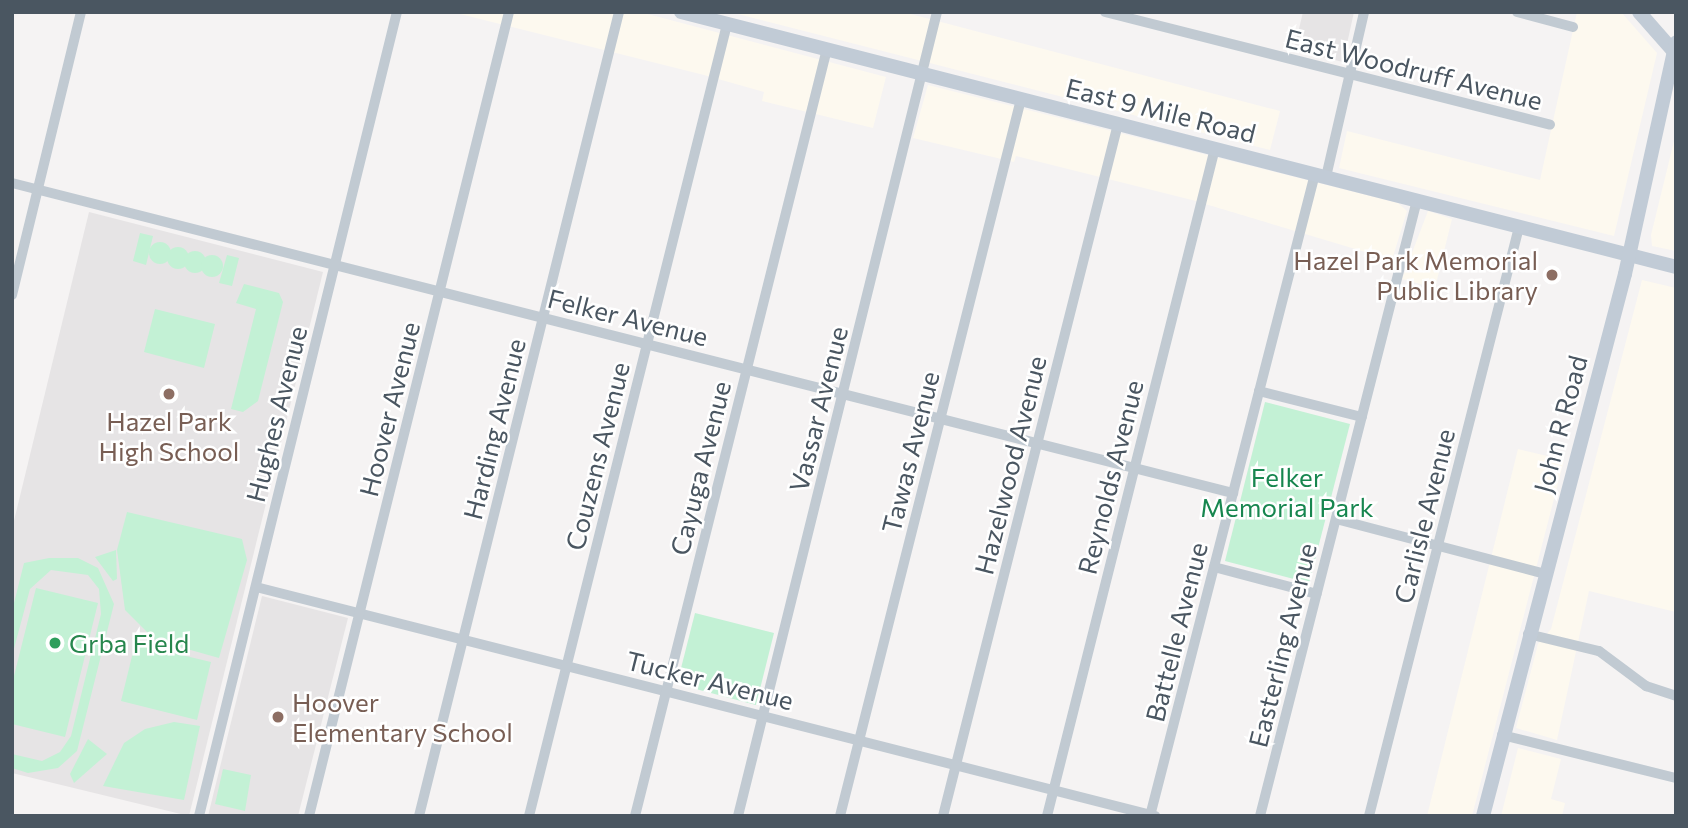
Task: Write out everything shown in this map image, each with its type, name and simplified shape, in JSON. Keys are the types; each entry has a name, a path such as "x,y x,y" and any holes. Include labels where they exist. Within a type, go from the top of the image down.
{"main road":[{"name":"East 9 Mile Road","path":"681,12 1676,267"},
{"path":"1639,12 1675,49"},
{"name":"John R Road","path":"1482,816 1630,256 1675,49"},
{"path":"1661,111 1676,99"}],"street":[{"path":"12,295 80,12"},
{"name":"Hoover Avenue","path":"309,816 509,12"},
{"name":"Harding Avenue","path":"419,816 619,12"},
{"name":"Vassar Avenue","path":"738,816 937,12"},
{"name":"East Woodruff Avenue","path":"1105,12 1550,125"},
{"name":"Battelle Avenue","path":"1152,815 1259,391 1350,75 1364,12"},
{"path":"1517,12 1573,27"},
{"name":"Hughes Avenue","path":"199,816 394,16"},
{"name":"Couzens Avenue","path":"529,816 727,24"},
{"name":"Cayuga Avenue","path":"635,816 827,49"},
{"name":"Tawas Avenue","path":"840,816 1021,99"},
{"name":"Hazelwood Avenue","path":"943,816 1118,124"},
{"name":"Reynolds Avenue","path":"1047,816 1215,148"},
{"name":"Felker Avenue","path":"12,183 1233,493"},
{"name":"Easterling Avenue","path":"1260,816 1417,200"},
{"name":"Carlisle Avenue","path":"1369,816 1520,227"},
{"path":"1259,391 1362,417"},
{"path":"1336,519 1545,574"},
{"path":"1214,567 1317,594"},
{"name":"Tucker Avenue","path":"256,587 1152,815"},
{"path":"1528,634 1599,651 1640,683 1676,696"},
{"path":"1502,735 1676,778"}],"shaded area":[{"path":"452,12 640,12 886,77 873,128 762,101 764,92 704,75"},
{"path":"730,12 903,12 1280,111 1270,150"},
{"path":"1303,12 1354,12 1343,62 1294,50"},
{"path":"1577,12 1621,12 1657,53 1614,236 1339,168 1347,131 1540,180"},
{"path":"928,85 1398,203 1407,211 1392,260 1192,200 1016,156 1014,162 913,138"},
{"path":"1676,133 1676,251 1652,246 1651,235"},
{"path":"1428,211 1452,219 1435,288 1402,279"},
{"name":"Hazel Park High School","path":"89,212 323,272 189,816 12,773 12,529"},
{"path":"1642,280 1676,288 1676,612 1589,591 1557,740 1516,728 1538,644 1551,629"},
{"path":"1518,449 1564,460 1472,816 1427,816"},
{"name":"Hoover Elementary School","path":"262,596 348,618 298,816 208,816"},
{"path":"1518,748 1561,759 1551,799 1565,803 1562,816 1501,816"}],"green space":[{"path":"140,233 153,236 146,265 133,261"},
{"path":"160,242 168,245 171,253 168,261 160,264 152,261 149,253 152,245"},
{"path":"178,247 186,250 189,258 186,266 178,269 170,266 167,258 170,250"},
{"path":"195,251 203,254 206,262 203,270 195,273 187,270 184,262 187,254"},
{"path":"212,255 220,258 223,266 220,274 212,277 204,274 201,266 204,258"},
{"path":"227,255 239,258 232,286 219,283"},
{"path":"244,284 279,293 283,302 258,401 243,412 231,409 256,309 236,303"},
{"path":"155,309 215,324 204,368 144,352"},
{"name":"Felker Memorial Park","path":"1265,402 1350,424 1309,583 1225,561"},
{"path":"127,512 242,539 247,560 219,658 155,640 125,610 117,550"},
{"path":"116,550 117,579 113,581 95,557"},
{"path":"49,558 78,558 98,568 114,604 77,751 58,768 28,773 12,768 12,754 42,761 60,752 71,736 101,614 99,589 88,575 51,570 30,589 12,656 12,611 24,563"},
{"name":"Grba Field","path":"36,588 98,603 65,737 12,724 12,684"},
{"path":"695,613 774,633 756,705 677,684"},
{"path":"135,644 211,662 197,720 121,701"},
{"path":"174,722 200,726 184,800 103,786 124,743 145,729"},
{"path":"88,739 107,754 74,783 70,774"},
{"path":"223,769 251,775 245,811 215,804"}],"place":[{"name":"Hazel Park Memorial Public Library","path":"1552,275"},
{"name":"Hazel Park High School","path":"169,394"},
{"name":"Grba Field","path":"55,643"},
{"name":"Hoover Elementary School","path":"278,717"}]}
